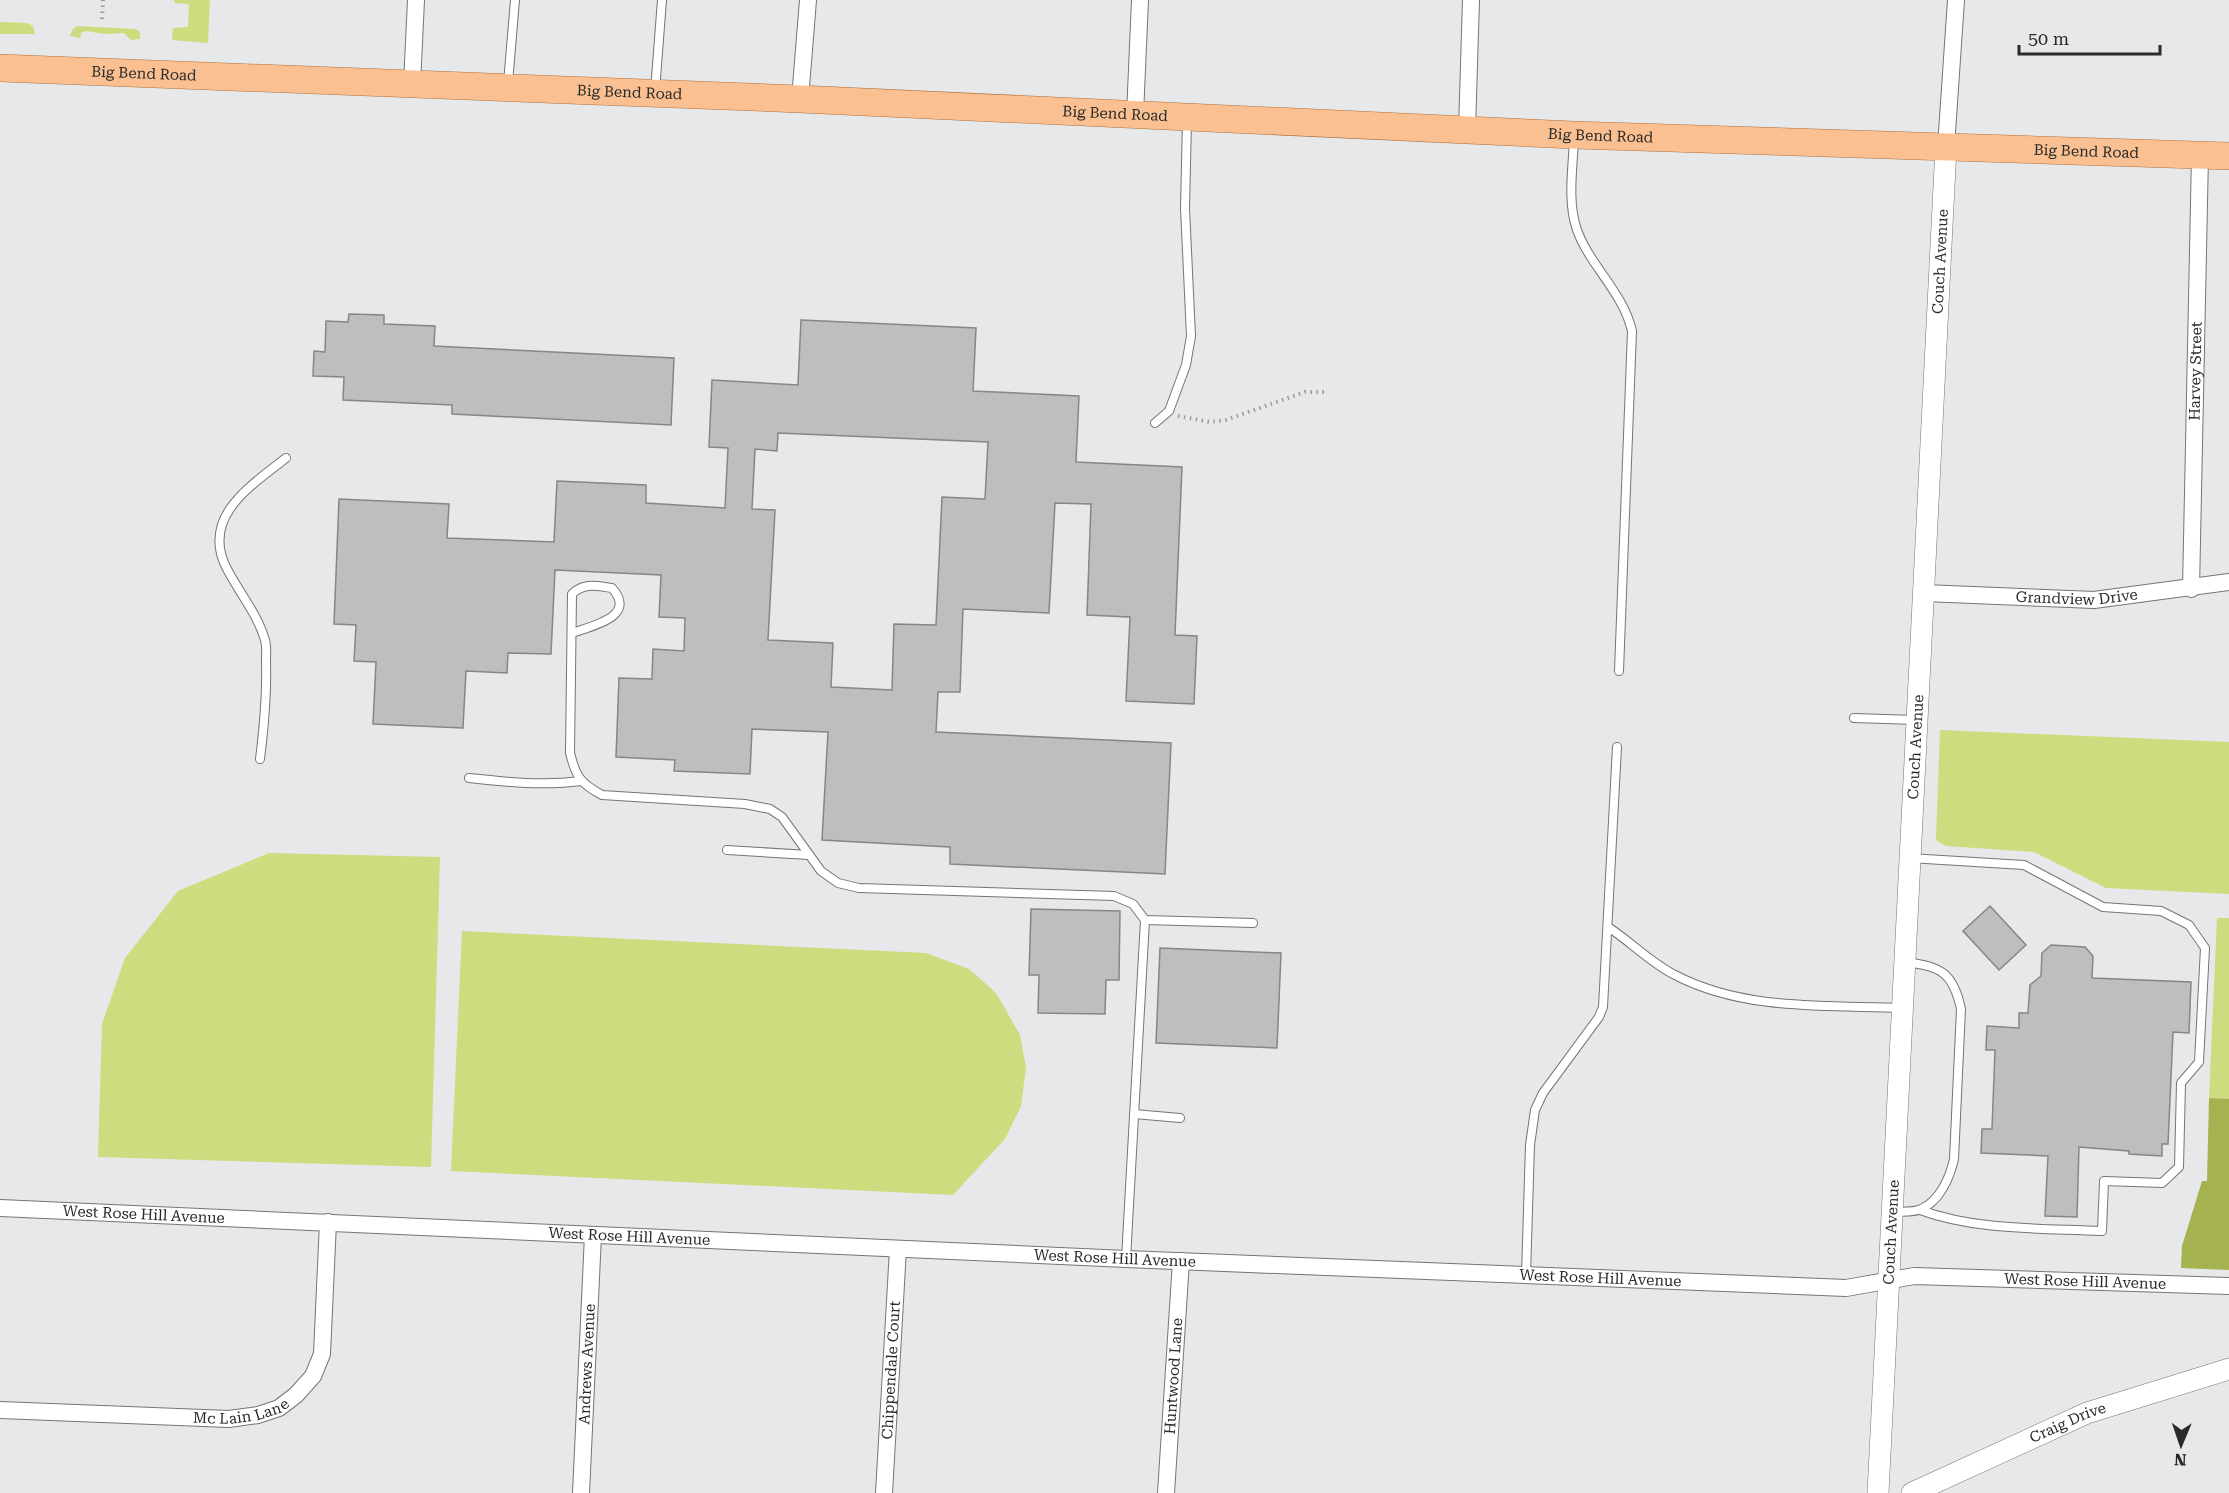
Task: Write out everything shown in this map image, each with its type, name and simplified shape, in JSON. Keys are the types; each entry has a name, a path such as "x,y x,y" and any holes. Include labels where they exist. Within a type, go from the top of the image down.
{"main road":[{"name":"Big Bend Road","path":"0,68 800,99 1574,135 2229,156"}],"street":[{"path":"412,85 416,0"},
{"path":"800,99 808,0"},
{"path":"1135,115 1140,0"},
{"path":"1467,130 1471,0"},
{"name":"Couch Avenue","path":"1878,1493 1916,720 1946,147 1956,0"},
{"name":"Harvey Street","path":"2191,588 2200,156"},
{"name":"Grandview Drive","path":"1924,593 2094,600 2229,582"},
{"name":"West Rose Hill Avenue","path":"0,1208 1126,1259 1846,1288 1914,1276 2229,1286"},
{"name":"Mc Lain Lane","path":"0,1410 228,1419 258,1415 279,1408 296,1395 313,1376 322,1354 328,1222"},
{"name":"Andrews Avenue","path":"581,1493 592,1235"},
{"name":"Chippendale Court","path":"884,1493 898,1249"},
{"name":"Huntwood Lane","path":"1166,1493 1181,1261"},
{"name":"Craig Drive","path":"1912,1493 2087,1413 2229,1369"}],"lane":[{"path":"508,88 515,0"},
{"path":"654,94 662,0"},
{"path":"1155,423 1169,411 1186,365 1191,336 1185,208 1187,117"},
{"path":"1574,135 1572,195 1577,230 1622,303 1632,331 1619,671"},
{"path":"260,759 265,717 266,642 225,565 220,542 224,515 242,494 286,458"},
{"path":"572,633 605,622 616,614 620,605 619,596 612,588 587,585 578,588 572,594 570,753 575,774 586,786 602,795 746,804 770,809 782,817 821,871 838,883 859,888 1114,896 1133,904 1145,920 1126,1259"},
{"path":"1854,718 1916,720"},
{"path":"1526,1275 1530,1145 1535,1110 1543,1093 1599,1017 1605,996 1617,747"},
{"path":"469,778 523,784 558,784 581,781"},
{"path":"727,850 809,855"},
{"path":"1891,1212 1920,1210 1938,1216 1988,1225 2102,1231 2104,1181 2162,1183 2179,1167 2181,1083 2199,1062 2205,948 2189,925 2162,911 2103,907 2024,866 1910,858"},
{"path":"1145,920 1254,923"},
{"path":"1608,927 1675,975 1738,998 1764,1002 1902,1008"},
{"path":"1904,962 1934,966 1949,978 1957,990 1961,1009 1953,1165 1940,1193 1920,1210"},
{"path":"1134,1114 1180,1118"}],"path":[{"path":"102,20 103,0"},
{"path":"1169,411 1177,416 1210,422 1226,420 1305,392 1328,392"}],"green space":[{"path":"174,0 210,0 208,43 172,40 173,28 188,27 189,4 175,3"},
{"path":"0,22 27,23 33,26 35,34 0,34"},
{"path":"77,26 135,29 140,32 140,39 131,40 124,33 104,34 86,31 81,33 80,38 70,36"},
{"path":"1940,730 2229,742 2229,894 2106,888 2034,852 1946,846 1936,840"},
{"path":"269,853 440,857 431,1167 98,1157 102,1024 125,958 178,891"},
{"path":"2217,918 2229,918 2229,1099 2209,1098"},
{"path":"462,931 926,953 969,969 996,993 1020,1035 1026,1068 1021,1106 1005,1139 953,1195 451,1171"},
{"path":"2209,1098 2229,1099 2229,1270 2181,1268 2182,1246 2202,1181 2207,1181"}],"building":[{"path":"349,314 384,315 384,324 435,326 434,346 674,358 671,425 452,414 452,405 343,400 344,377 313,376 314,351 325,352 326,321 348,322"},
{"path":"801,320 976,328 973,391 1079,396 1076,462 1182,467 1175,635 1197,636 1194,704 1126,701 1130,617 1087,615 1091,504 1055,503 1049,613 963,609 960,692 938,692 936,732 1171,743 1165,874 950,864 950,847 822,840 828,732 752,729 750,774 674,771 675,760 616,757 619,678 652,679 653,649 684,651 685,618 659,617 661,575 555,570 551,654 508,653 507,673 466,671 463,728 373,724 376,662 354,661 356,625 334,624 339,499 449,504 447,538 554,542 557,481 646,485 646,503 725,508 728,448 709,447 712,380 798,385","holes":["778,433 988,442 985,499 942,497 936,625 894,624 892,690 831,687 833,643 768,640 775,510 752,509 755,449 777,451"]},
{"path":"1990,906 2026,945 1999,970 1963,931"},
{"path":"1031,909 1120,911 1119,980 1106,980 1105,1014 1038,1013 1039,975 1029,975"},
{"path":"2051,945 2085,947 2093,956 2092,978 2191,982 2189,1033 2173,1032 2168,1144 2162,1144 2162,1156 2079,1147 2077,1217 2045,1216 2048,1156 1981,1153 1982,1129 1992,1129 1995,1050 1986,1050 1987,1026 2019,1028 2019,1013 2028,1013 2030,985 2041,976 2042,953"},
{"path":"1160,948 1281,953 1277,1048 1156,1043"}]}
